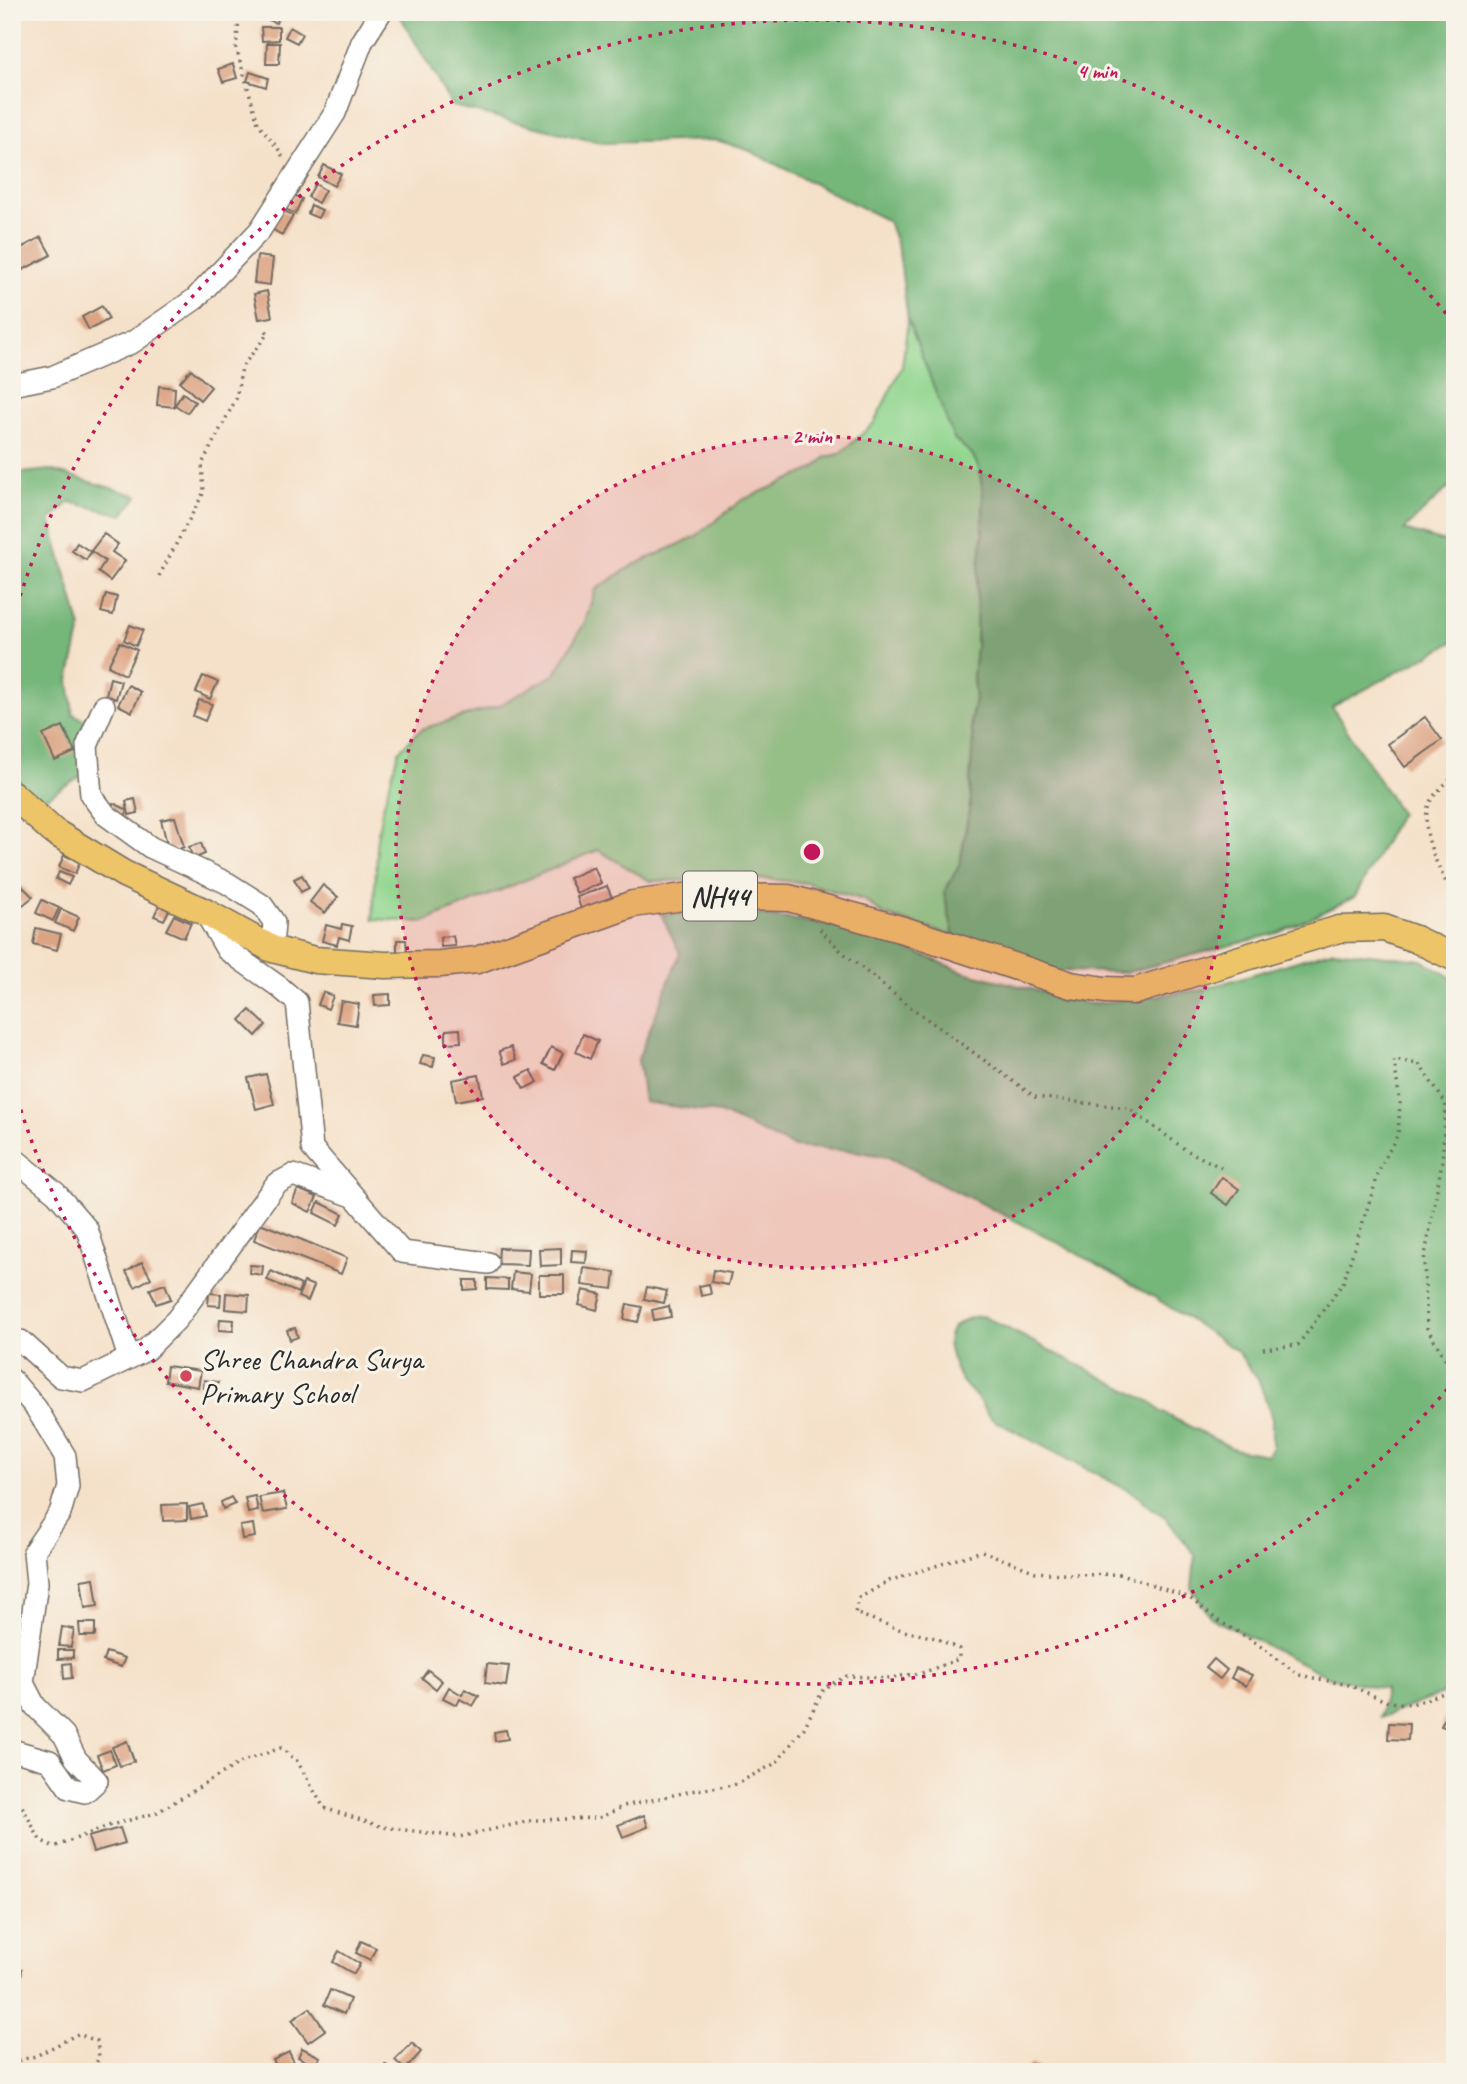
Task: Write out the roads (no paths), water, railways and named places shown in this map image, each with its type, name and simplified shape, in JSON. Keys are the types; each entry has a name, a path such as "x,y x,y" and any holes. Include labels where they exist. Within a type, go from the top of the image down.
{"main road":[{"name":"NH44","path":"12,794 53,831 124,874 205,912 272,949 315,960 385,965 477,960 634,904 691,896 789,898 908,931 1071,985 1105,990 1135,991 1339,929 1384,928 1455,957"}],"street":[{"path":"12,385 52,377 133,342 195,299 260,230 335,113 362,42 381,12"},
{"path":"104,706 87,746 91,795 106,815 150,847 227,883 262,905 274,922 272,949"},
{"path":"205,912 227,950 297,1002 313,1148 402,1252 488,1263"},
{"path":"12,1157 56,1193 87,1229 129,1358"},
{"path":"12,1343 21,1341 61,1377 83,1381 146,1350 177,1319 276,1184 292,1175 352,1195"},
{"path":"12,1380 36,1408 65,1456 68,1486 60,1513 34,1551 37,1583 23,1683 36,1706 64,1735 76,1759 97,1781 85,1792 69,1788 50,1761 12,1750"}],"place":[{"name":"Shree Chandra Surya Primary School","path":"186,1376"}]}
